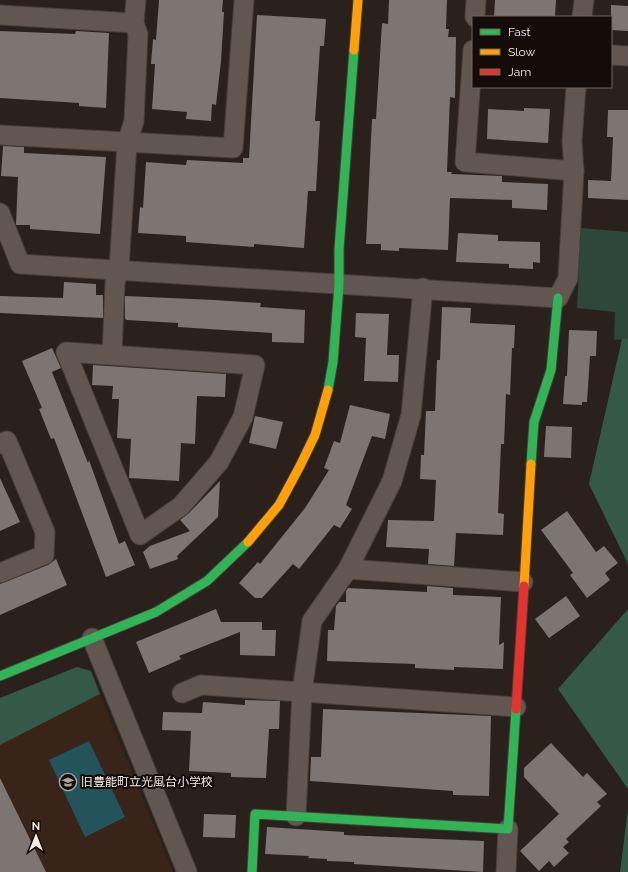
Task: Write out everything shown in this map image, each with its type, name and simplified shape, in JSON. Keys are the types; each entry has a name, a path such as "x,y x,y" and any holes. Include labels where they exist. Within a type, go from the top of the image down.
{"street":[{"path":"112,355 115,283 119,269 127,143 134,121 138,34 134,23 136,0"},
{"path":"0,135 233,148 244,0"},
{"path":"0,676 156,612 206,581 248,543 279,505 309,447 326,400 333,362 339,285 339,249 358,0"},
{"path":"475,16 476,0"},
{"path":"582,16 584,0"},
{"path":"0,15 134,23"},
{"path":"612,55 628,56"},
{"path":"472,64 465,162 574,171"},
{"path":"506,872 534,422 551,370 558,298 568,278 574,171 572,141 576,88"},
{"path":"0,214 20,264 119,269 339,285 423,288 558,298"},
{"path":"296,816 302,692 312,621 348,569 392,481 411,415 423,288"},
{"path":"66,352 112,355 255,365 243,417 219,462 181,506 140,535 66,352"},
{"path":"0,444 7,441 45,532 44,555 0,572"},
{"path":"348,569 523,582"},
{"path":"92,638 187,872"},
{"path":"182,694 201,685 516,707"},
{"path":"252,872 255,814 508,829"}],"shaded area":[{"name":"旧豊能町立光風台小学校","path":"100,694 173,872 0,872 0,745"}],"green space":[{"path":"581,228 628,232 628,339 614,340 615,312 577,308"},
{"path":"622,339 628,339 628,564 589,484"},
{"path":"628,609 628,789 558,689"},
{"path":"77,667 91,671 100,694 0,745 0,698"},
{"path":"628,809 628,872 620,872"}],"water":[{"path":"89,741 125,817 85,837 49,760"}],"building":[{"path":"159,0 223,0 222,12 224,12 221,61 216,105 212,104 211,121 186,119 187,112 152,109 155,64 151,64 153,39 156,40"},
{"path":"389,0 447,0 446,29 449,29 448,37 456,37 455,98 450,97 447,172 452,172 451,174 502,176 502,182 548,184 547,210 512,208 512,200 450,198 448,250 399,248 399,251 381,250 381,244 366,244 372,119 376,119 382,23 388,24"},
{"path":"495,0 556,0 555,16 494,16"},
{"path":"611,5 628,6 628,31 612,30"},
{"path":"257,15 326,19 324,46 320,46 315,121 320,121 316,191 308,191 304,248 254,244 254,247 186,242 186,236 138,233 140,207 143,208 146,162 186,165 187,160 243,163 243,158 249,158"},
{"path":"0,31 75,34 76,31 109,33 106,108 79,106 79,103 0,98"},
{"path":"524,108 550,109 548,143 487,139 488,109 524,111"},
{"path":"608,110 628,110 628,200 588,198 588,180 611,181 613,137 607,137"},
{"path":"3,146 24,147 24,153 106,157 100,234 30,229 30,225 16,225 18,177 1,176"},
{"path":"458,233 498,235 498,241 540,242 540,263 533,262 533,269 509,268 509,264 456,262"},
{"path":"64,282 96,284 96,295 103,295 103,318 0,313 0,296 63,298"},
{"path":"125,296 261,303 260,307 305,310 304,343 272,342 272,333 178,327 178,323 127,320 125,319"},
{"path":"442,307 471,308 470,323 515,325 514,348 512,348 510,395 506,394 504,444 501,444 498,513 504,514 503,535 456,533 454,566 428,564 429,549 386,547 388,520 434,521 436,480 420,479 421,455 424,455 426,411 435,411 437,360 440,360"},
{"path":"356,313 389,314 387,355 399,355 398,382 364,381 366,338 355,337"},
{"path":"569,330 597,331 596,356 590,356 587,402 582,402 582,405 563,404 565,376 567,376"},
{"path":"52,348 61,368 52,372 88,463 89,460 119,544 125,541 135,565 106,577 54,438 51,439 39,409 42,408 22,361"},
{"path":"93,365 226,374 225,397 197,396 195,444 181,443 179,481 129,478 131,439 117,438 119,399 112,399 113,386 92,385"},
{"path":"350,405 390,414 385,439 372,436 346,505 352,509 340,528 334,525 299,569 293,564 262,598 255,598 239,583 258,562 260,564 305,508 329,470 324,468 334,441 340,443"},
{"path":"255,416 283,422 276,449 249,443"},
{"path":"546,426 572,427 571,458 544,457"},
{"path":"0,478 20,522 0,531"},
{"path":"220,481 218,517 177,556 178,559 150,569 143,552 150,546 190,531 180,520 189,513"},
{"path":"567,511 596,552 604,546 618,563 605,573 610,580 587,598 570,575 573,573 541,530"},
{"path":"56,559 67,585 0,615 0,584 48,565"},
{"path":"427,586 453,588 453,595 501,597 499,645 504,642 503,669 454,667 454,670 415,668 415,664 327,661 328,630 334,630 336,606 339,602 346,602 346,591 348,588 427,592"},
{"path":"566,596 580,616 549,638 535,619"},
{"path":"216,609 221,622 262,622 262,630 276,630 275,656 240,655 240,632 179,656 181,659 149,673 136,642"},
{"path":"245,700 280,701 279,729 269,729 266,778 231,777 231,773 189,771 191,731 162,730 163,712 202,713 203,702 245,705"},
{"path":"323,709 491,716 489,796 453,795 453,791 310,781 311,757 321,757"},
{"path":"551,743 583,777 587,773 607,794 597,802 601,806 566,839 569,842 563,847 569,853 554,867 549,861 539,871 520,851 559,814 524,777 524,768"},
{"path":"0,778 46,872 0,872"},
{"path":"204,814 236,815 235,838 203,837"},
{"path":"267,827 344,832 344,835 484,841 483,872 354,864 354,862 327,861 327,859 308,858 309,856 265,854"}],"traffic: fast":[{"path":"328,390 333,362 339,285 339,249 354,50"},
{"path":"531,464 534,422 551,370 558,298"},
{"path":"0,676 156,612 207,581 248,542"},
{"path":"252,872 255,814 508,829 516,709"}],"traffic: slow":[{"path":"354,50 358,0"},
{"path":"248,542 279,505 300,466 315,435 328,390"},
{"path":"524,586 531,464"}],"traffic: jam":[{"path":"516,709 524,586"}],"place":[{"name":"旧豊能町立光風台小学校","path":"68,782"}]}
